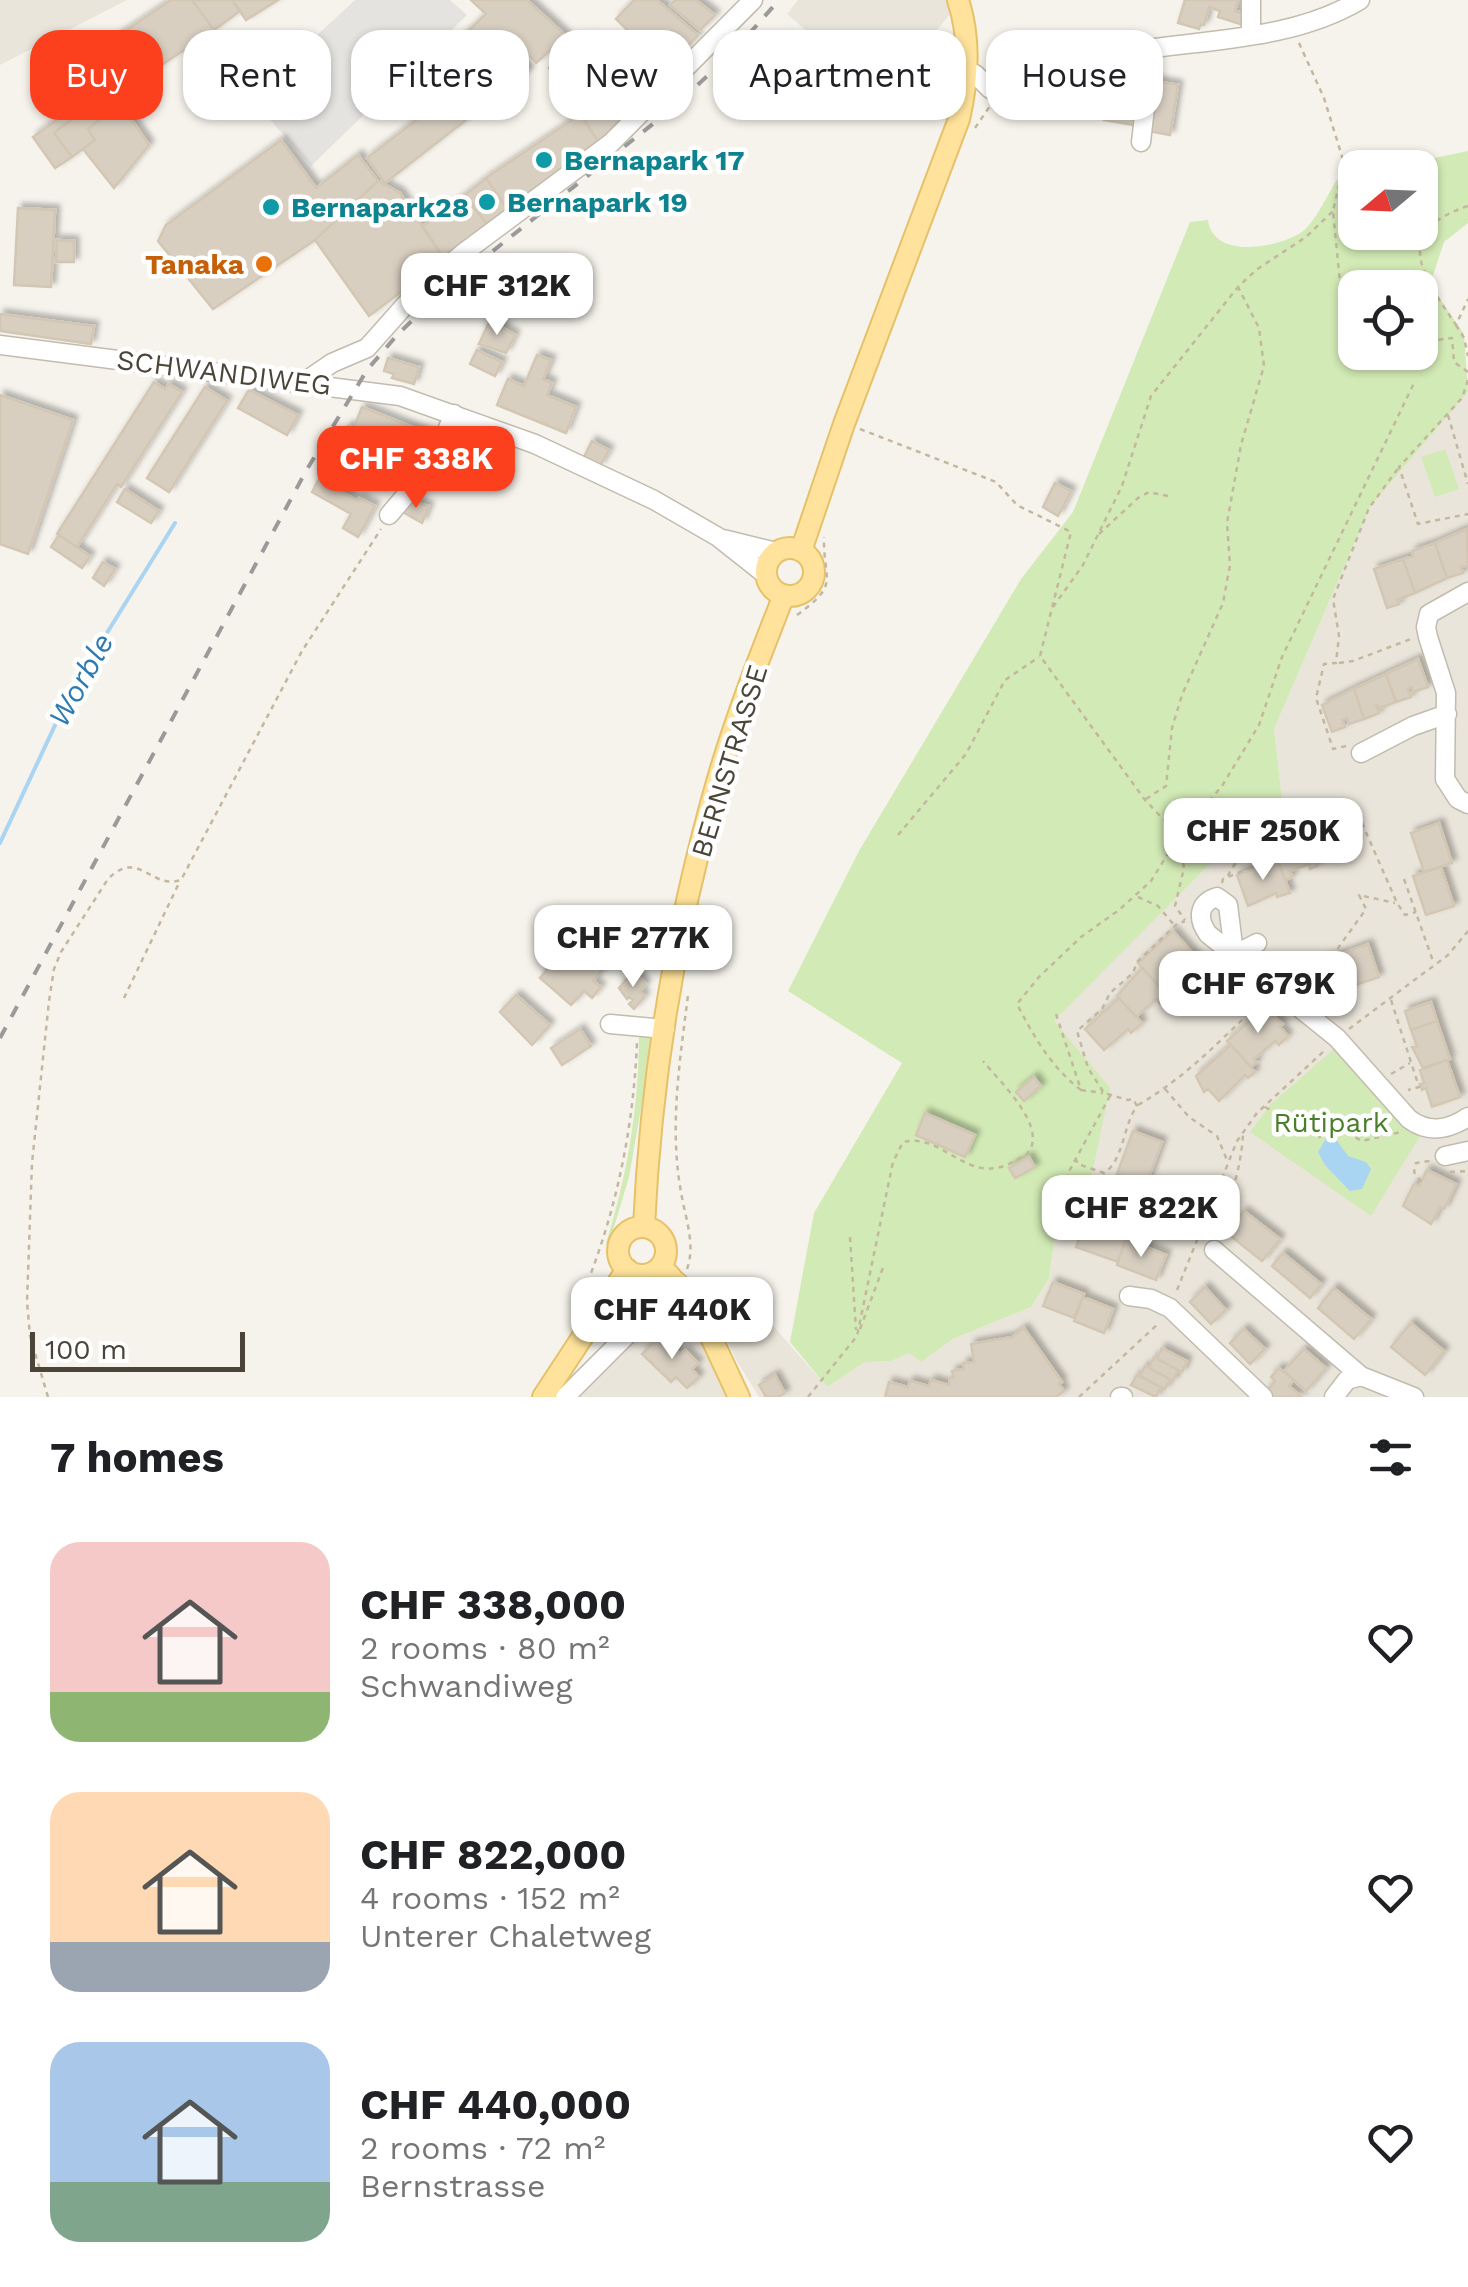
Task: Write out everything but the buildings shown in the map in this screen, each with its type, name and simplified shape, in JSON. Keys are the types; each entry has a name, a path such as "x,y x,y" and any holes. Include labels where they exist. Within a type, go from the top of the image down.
{"main road":[{"name":"BERNSTRASSE","path":"958,0 964,30"},
{"name":"BERNSTRASSE","path":"739,1397 705,1321 679,1283 661,1266 666,1252 663,1238 644,1226 648,1140 683,917 718,780 784,595 804,591 812,580 813,566 802,551 844,424 958,120"},
{"path":"784,595 772,588 766,575 767,562 776,552 789,548 802,551"},
{"path":"644,1226 631,1229 618,1244 619,1258 626,1270 644,1275 661,1266"},
{"path":"543,1397 626,1270"}],"street":[{"path":"302,383 332,363 367,348 415,294 450,264 611,143 753,0"},
{"path":"1251,0 1252,34"},
{"path":"1163,46 1293,28 1325,18 1360,0"},
{"path":"966,71 986,83"},
{"path":"1140,142 1143,120"},
{"name":"SCHWANDIWEG","path":"0,344 384,392 454,414 569,460 654,500 718,537 766,575"},
{"path":"389,515 428,471 454,414"},
{"name":"SCHWANDIWEG","path":"718,537 776,552"},
{"path":"1468,592 1430,614 1426,627 1444,678 1445,779 1458,799 1468,804"},
{"path":"1361,753 1447,714"},
{"path":"1234,953 1228,905 1218,897 1208,900 1200,912 1200,923 1208,934 1338,1038 1409,1119 1422,1127 1439,1130 1468,1116"},
{"path":"1201,980 1211,967 1257,943"},
{"path":"610,1024 665,1029"},
{"path":"1444,1156 1468,1151"},
{"path":"1214,1250 1361,1376 1414,1397"},
{"path":"565,1397 679,1283"},
{"path":"1128,1296 1174,1299 1263,1397"},
{"path":"1334,1397 1348,1380 1361,1376"}],"path":[{"path":"1293,28 1314,72 1344,163 1333,211 1339,270"},
{"path":"1468,206 1432,224 1420,241 1418,255 1427,282 1464,338 1468,356"},
{"path":"1052,609 1083,565 1122,486 1151,396 1238,287 1256,270 1306,237 1333,211"},
{"path":"1145,800 1166,786 1172,728 1182,695 1223,603 1230,565 1227,523 1241,445 1264,366 1259,328 1238,287"},
{"path":"1456,325 1468,300"},
{"path":"1438,340 1452,338 1454,362 1468,372"},
{"path":"1336,663 1339,636 1333,599 1368,508 1462,398 1468,380"},
{"path":"1137,1106 1133,1099 1081,1090 1064,1078 1035,1040 1017,1004 1038,977 1081,937 1151,881 1180,836 1222,786 1260,725 1282,657 1414,381"},
{"path":"1448,414 1468,484"},
{"path":"844,424 996,482 1017,505 1071,532 1040,656 1005,680 966,754 898,834"},
{"path":"1400,467 1418,524 1468,514"},
{"path":"1098,535 1138,498 1149,492 1168,496"},
{"path":"124,998 181,880 302,651 389,515"},
{"path":"792,618 821,596 827,585 824,535"},
{"path":"1361,753 1354,743 1333,749 1316,698 1324,664 1353,661 1418,637"},
{"path":"1040,656 1145,800 1180,836 1184,868 1175,906 1186,921 1174,926 1136,962 1133,973 1110,993 1102,1009 1078,1031 1065,1034"},
{"path":"1218,897 1223,879 1255,866 1269,847 1291,839 1300,815 1326,800 1354,805 1398,903 1405,914 1416,912"},
{"path":"1228,877 1232,868 1285,826 1320,816"},
{"path":"1247,855 1263,855"},
{"path":"48,1397 30,1336 27,1302 32,1163 54,969 68,940 108,879 120,868 137,868 166,882 181,880"},
{"path":"1404,879 1434,966"},
{"path":"1135,896 1158,906 1174,926"},
{"path":"1076,1158 1078,1164 1093,1171 1104,1173 1112,1168 1130,1115 1137,1106 1166,1089 1217,1047 1276,987 1284,968 1336,950 1366,909 1359,896 1398,903"},
{"path":"1079,1397 1159,1323 1174,1299 1243,1132 1265,1106 1338,1038 1434,966 1467,933"},
{"path":"679,1283 692,1254 679,1184 676,1084 689,982"},
{"path":"1383,1090 1418,1087 1390,999"},
{"path":"1056,1014 1081,1090"},
{"path":"587,1286 612,1212 626,1152 636,1092 637,1026"},
{"path":"1078,1031 1088,1068 1104,1093"},
{"path":"856,1336 893,1162 903,1142 916,1138 990,1170 1000,1169 1026,1154 1033,1140 1030,1120 983,1062"},
{"path":"1383,1090 1412,1062"},
{"path":"1166,1089 1188,1117 1216,1136 1228,1162"},
{"path":"1110,1095 1067,1174 1070,1182 1176,1224"},
{"path":"1265,1106 1300,1126 1324,1121 1362,1140 1422,1127"},
{"path":"1314,1123 1321,1141"},
{"path":"1214,1250 1237,1179 1243,1132"},
{"path":"850,1236 856,1336"},
{"path":"808,1397 856,1336 884,1265"}],"shaded area":[{"path":"0,0 127,0 68,30 30,30 30,50 0,65"},
{"path":"355,0 450,0 467,15 452,30 351,30 351,120 359,120 311,166 270,120 331,120 331,30 323,30"},
{"path":"798,0 948,0 952,12 937,30 805,30 787,14"},
{"path":"1468,392 1468,1397 759,1397 735,1358 718,1318 743,1310 753,1323 767,1319 827,1387 865,1362 891,1361 909,1353 921,1362 953,1339 1031,1307 1049,1279 1056,1228 1088,1193 1053,1022 1203,871 1282,800 1274,729 1370,507"},
{"path":"675,1304 696,1323 728,1397 572,1397 656,1316"}],"green space":[{"path":"1468,151 1468,223 1444,242 1435,270 1338,270 1338,370 1438,370 1438,296 1464,334 1468,392 1370,507 1274,729 1282,800 1203,871 1054,1021 1110,1088 1088,1193 1056,1228 1049,1279 1031,1307 953,1339 921,1362 909,1353 891,1361 865,1362 827,1387 790,1342 814,1213 902,1063 788,991 859,851 1021,579 1073,512 1190,222 1208,220 1212,233 1234,246 1278,242 1307,227 1337,180 1338,250 1438,250 1438,157"},
{"path":"1445,449 1459,489 1435,497 1421,457"},
{"path":"639,1032 654,1034 629,1177 609,1244 606,1243 631,1139"},
{"name":"Rütipark","path":"1336,1047 1402,1122 1420,1136 1371,1216 1250,1132 1270,1105"}],"water":[{"path":"1327,1137 1335,1138 1348,1156 1366,1162 1371,1169 1362,1189 1350,1191 1325,1165 1318,1152"}],"waterway":[{"name":"Worble","path":"0,843 71,691 175,523"}],"railway":[{"path":"0,1038 306,471 367,370 450,285 673,108 733,52 779,0"}],"place":[{"name":"Bernapark 17","path":"544,160"},
{"name":"Bernapark 19","path":"487,202"},
{"name":"Bernapark28","path":"271,207"},
{"name":"Tanaka","path":"264,264"}]}
